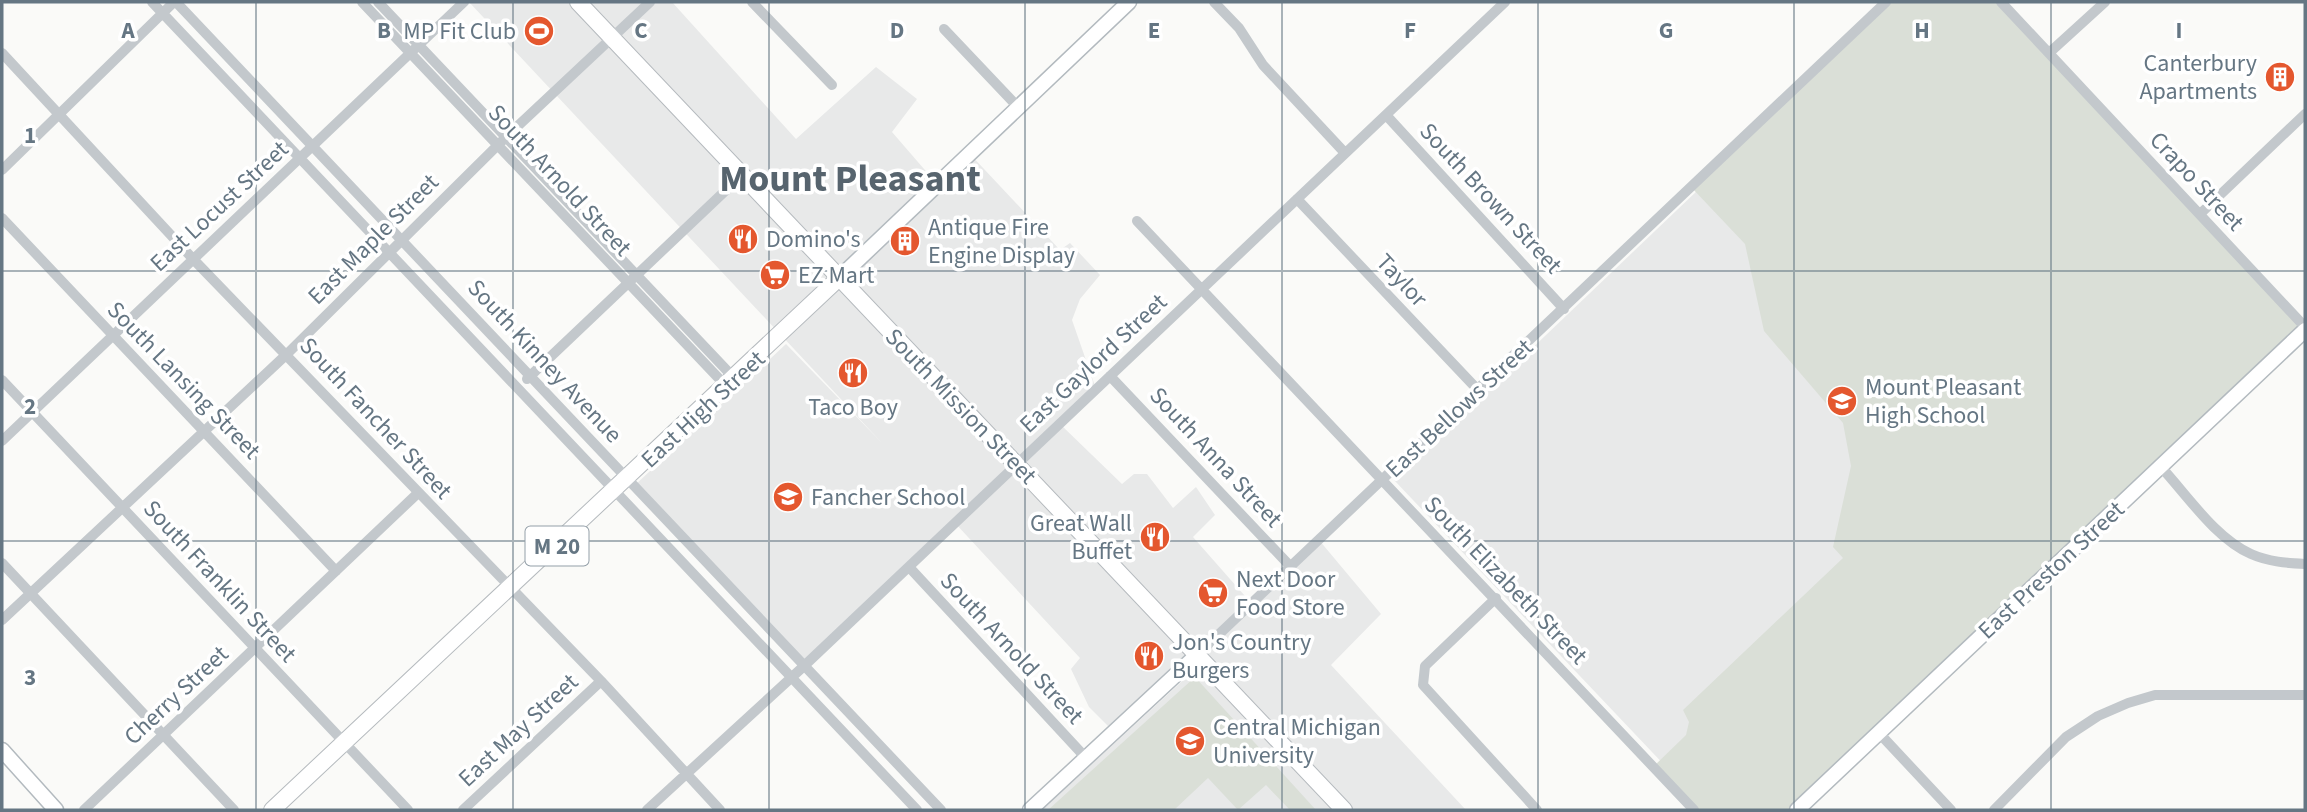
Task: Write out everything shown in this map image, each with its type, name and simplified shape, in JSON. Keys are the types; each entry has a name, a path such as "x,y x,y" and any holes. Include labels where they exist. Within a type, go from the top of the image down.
{"main road":[{"name":"South Mission Street","path":"578,2 1345,810"},
{"name":"East High Street","path":"272,810 731,383 839,278"}],"street":[{"name":"South Kinney Avenue","path":"152,2 518,388 622,485 804,666 941,810"},
{"name":"South Kinney Avenue","path":"175,2 530,376 622,485 792,676 917,810"},
{"path":"2,170 175,2"},
{"name":"South Arnold Street","path":"362,2 414,48 731,383"},
{"name":"South Arnold Street","path":"378,2 414,48"},
{"name":"East Locust Street","path":"2,441 464,2"},
{"name":"East Maple Street","path":"2,620 287,354 389,250 650,2"},
{"path":"752,2 832,85"},
{"name":"East High Street","path":"839,278 1129,2"},
{"path":"1214,2 1240,29 1263,65 1345,153"},
{"name":"East Gaylord Street","path":"647,810 804,666 1505,2"},
{"name":"East Bellows Street","path":"1030,810 1291,567 1886,2"},
{"name":"Crapo Street","path":"2001,2 2305,329"},
{"path":"2049,53 2105,2"},
{"path":"944,29 1017,106"},
{"name":"South Fancher Street","path":"2,53 194,260 601,681 720,810"},
{"path":"2200,214 2305,114"},
{"name":"South Brown Street","path":"1386,115 1564,309"},
{"path":"518,388 743,174"},
{"name":"Taylor","path":"1297,200 1477,390"},
{"name":"South Lansing Street","path":"2,218 336,571"},
{"name":"South Elizabeth Street","path":"1137,221 1694,810"},
{"name":"East Preston Street","path":"1797,810 2305,329"},
{"name":"South Anna Street","path":"1110,376 1291,567"},
{"name":"South Franklin Street","path":"2,380 408,810"},
{"path":"2161,467 2225,536 2250,554 2276,562 2305,564"},
{"name":"Cherry Street","path":"84,810 418,493"},
{"path":"2,562 234,810"},
{"name":"South Arnold Street","path":"909,567 1086,758"},
{"path":"1496,598 1426,666 1423,685 1537,810"},
{"name":"East May Street","path":"464,810 601,681"},
{"path":"1994,810 2066,737 2098,716 2128,703 2155,695 2305,695"},
{"path":"1879,733 1951,810"},
{"path":"2,750 57,810"}],"shaded area":[{"path":"469,2 672,2 796,139 876,67 917,99 892,132 937,184 969,153 1060,250 1070,243 1100,275 1080,299 1072,320 1096,389 1060,424 1122,484 1134,474 1147,474 1173,508 1196,487 1215,515 1193,537 1252,604 1319,540 1381,614 1331,665 1466,810 1042,810 1191,673 1196,672 1190,665 1114,732 1089,707 1071,669 1080,658 955,523 804,666 634,486 786,344 882,443"},
{"name":"Mount Pleasant High School","path":"1886,2 2002,2 2305,327 1797,810 1694,810 1653,767 1686,735 1689,722 1683,710 1843,558 1833,547 1851,466 1843,423 1764,331 1745,244 1691,187"},
{"name":"Mount Pleasant High School","path":"1895,2 2290,322 1707,810 1394,480"},
{"name":"Central Michigan University","path":"1195,677 1316,810 1290,810 1266,785 1238,810 1208,778 1174,810 1048,810"}],"place":[{"name":"MP Fit Club","path":"539,31"},
{"name":"Canterbury Apartments","path":"2280,77"},
{"name":"Domino's","path":"743,239"},
{"name":"Antique Fire Engine Display","path":"905,241"},
{"name":"EZ Mart","path":"775,275"},
{"name":"Taco Boy","path":"853,373"},
{"name":"Mount Pleasant High School","path":"1842,401"},
{"name":"Fancher School","path":"788,497"},
{"name":"Great Wall Buffet","path":"1155,537"},
{"name":"Next Door Food Store","path":"1213,593"},
{"name":"Jon's Country Burgers","path":"1149,656"},
{"name":"Central Michigan University","path":"1190,741"}],"district":[{"name":"Mount Pleasant","path":"850,178"}]}
